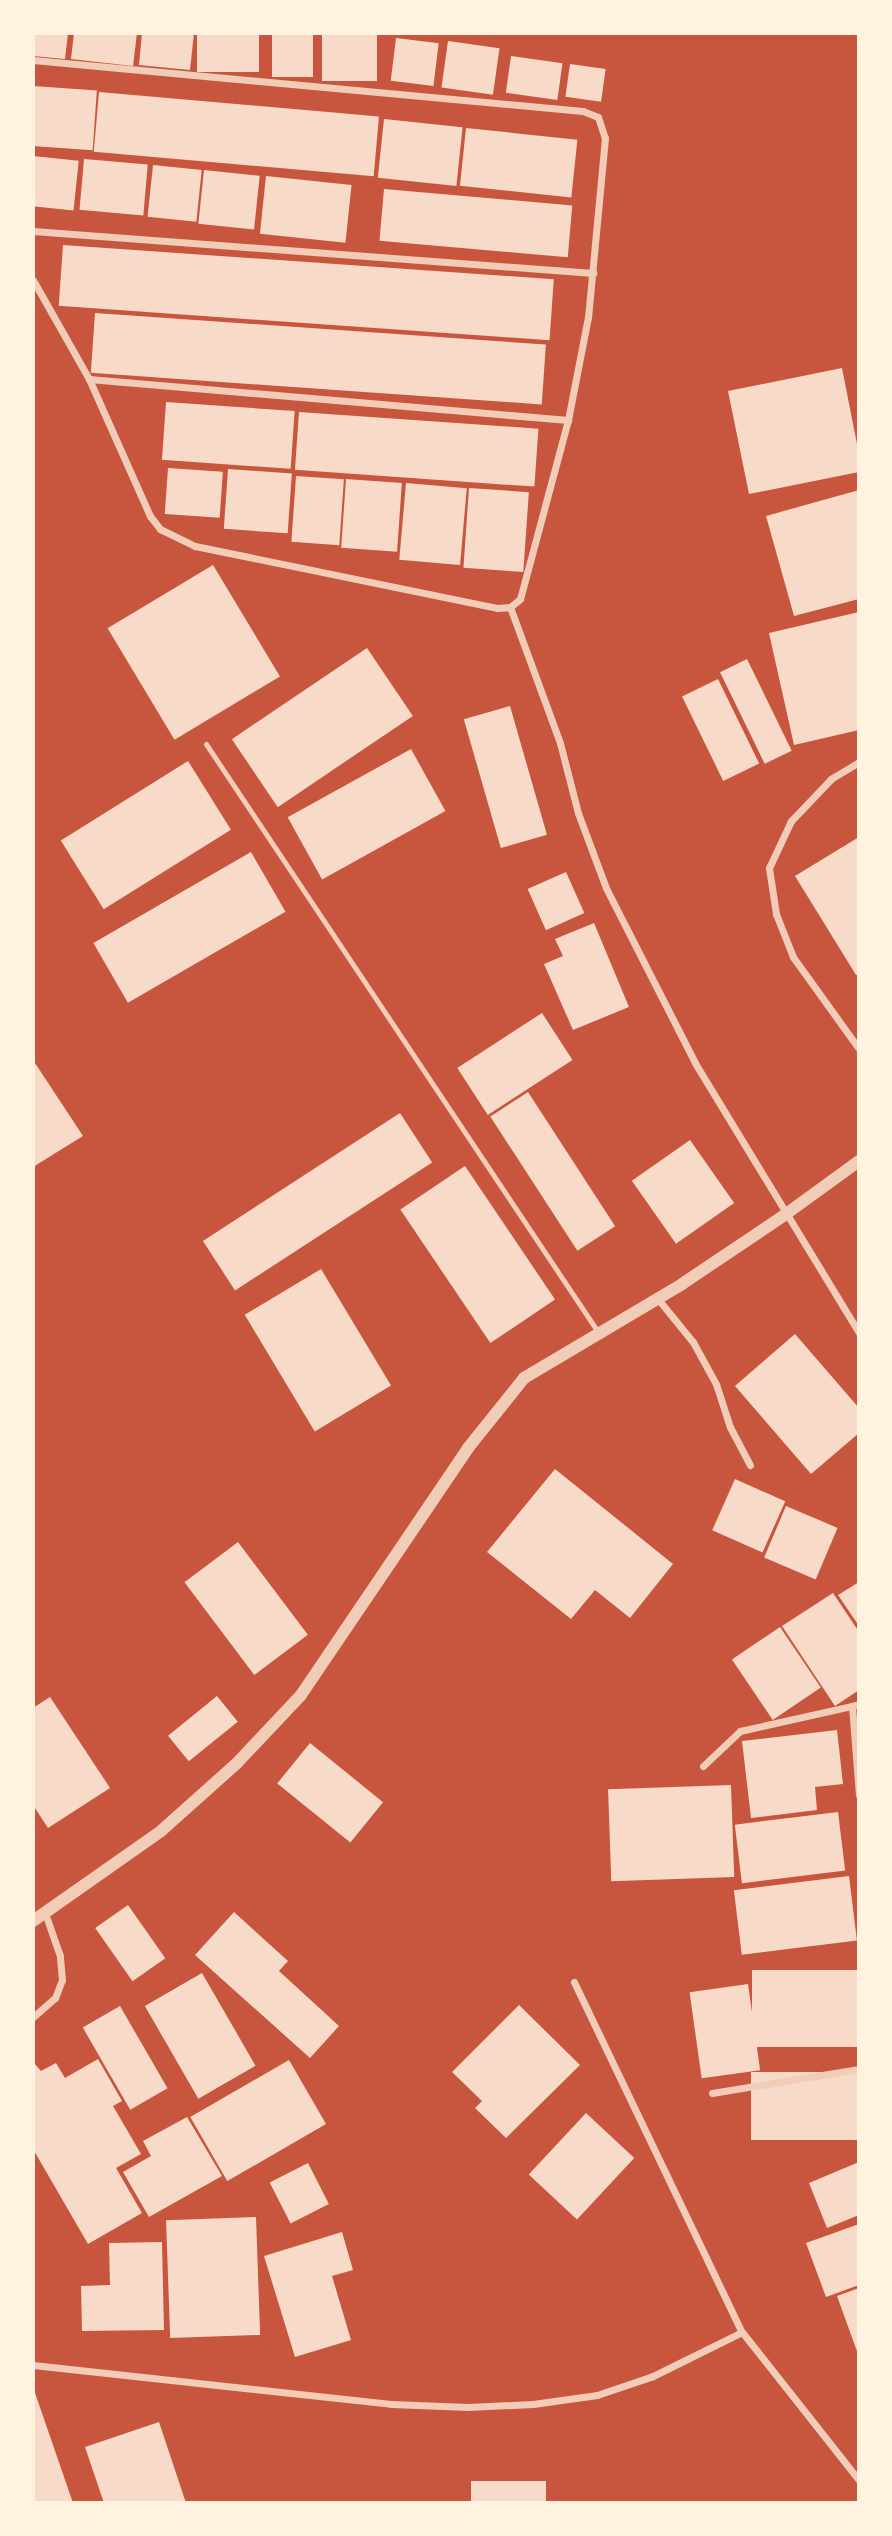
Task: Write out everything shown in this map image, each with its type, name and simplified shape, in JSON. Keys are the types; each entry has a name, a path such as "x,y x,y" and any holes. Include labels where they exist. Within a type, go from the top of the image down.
{"street":[{"path":"33,60 583,111 598,117 605,138 588,317 568,420 520,599 510,607 497,608 195,546 160,529 150,516 89,379 33,280"},
{"path":"33,231 593,273"},
{"path":"89,379 568,420"},
{"path":"510,607 560,743 578,813 606,888 695,1063 859,1333"},
{"path":"859,762 831,779 791,821 769,868 776,914 793,957 859,1049"},
{"path":"33,1921 161,1831 237,1763 301,1695 496,1409 524,1378 565,1351 600,1335 658,1299 786,1214 859,1161"},
{"path":"658,1299 693,1342 716,1384 730,1427 750,1465"},
{"path":"703,1766 740,1731 855,1705 859,1795"},
{"path":"33,2017 55,1998 62,1980 60,1956 45,1913"},
{"path":"574,1982 742,2332 859,2480"},
{"path":"712,2093 859,2069"},
{"path":"33,2365 391,2404 468,2407 533,2404 597,2395 653,2376 742,2332"}],"lane":[{"path":"206,744 600,1335"}],"building":[{"path":"33,33 68,33 65,59 33,56"},
{"path":"74,33 137,33 133,66 71,59"},
{"path":"142,33 194,33 190,70 139,65"},
{"path":"197,33 259,33 259,72 197,72"},
{"path":"272,33 313,33 313,77 272,77"},
{"path":"322,33 377,33 377,81 322,81"},
{"path":"396,38 439,43 433,86 391,81"},
{"path":"448,41 499,48 493,95 441,88"},
{"path":"511,56 562,63 557,100 506,93"},
{"path":"570,64 606,69 601,102 565,97"},
{"path":"33,86 97,90 93,150 33,146"},
{"path":"99,92 379,116 374,176 94,152"},
{"path":"384,119 463,127 456,186 378,178"},
{"path":"466,128 577,140 571,197 460,186"},
{"path":"33,156 79,161 74,211 33,206"},
{"path":"84,159 148,165 143,215 80,210"},
{"path":"153,165 202,170 196,222 148,217"},
{"path":"204,170 260,176 254,230 198,224"},
{"path":"266,176 352,185 345,243 260,234"},
{"path":"384,189 572,205 568,257 379,241"},
{"path":"63,245 554,279 550,340 59,306"},
{"path":"95,313 546,345 542,404 91,373"},
{"path":"842,368 859,454 859,472 749,494 728,391"},
{"path":"166,402 295,411 291,469 162,460"},
{"path":"299,412 538,429 534,487 295,470"},
{"path":"168,468 223,472 220,518 165,514"},
{"path":"228,469 292,473 288,533 224,529"},
{"path":"296,476 344,479 339,545 291,542"},
{"path":"346,479 402,483 397,552 341,548"},
{"path":"406,483 467,488 460,565 399,560"},
{"path":"469,488 529,492 523,572 463,568"},
{"path":"859,490 859,599 794,616 766,516"},
{"path":"213,565 280,676 175,740 108,628"},
{"path":"859,612 859,730 794,745 769,633"},
{"path":"367,648 413,716 278,807 232,739"},
{"path":"747,659 792,751 765,764 720,672"},
{"path":"718,679 759,763 723,781 682,697"},
{"path":"510,706 547,835 501,848 464,719"},
{"path":"411,749 445,811 322,879 288,817"},
{"path":"188,761 231,830 104,909 61,840"},
{"path":"859,837 859,974 856,975 795,876"},
{"path":"251,852 286,912 128,1003 93,943"},
{"path":"566,872 584,913 546,930 528,889"},
{"path":"594,923 629,1007 573,1030 544,964 563,956 555,939"},
{"path":"542,1013 572,1060 488,1115 457,1068"},
{"path":"33,1060 83,1136 33,1167"},
{"path":"528,1092 615,1226 577,1251 490,1117"},
{"path":"400,1113 432,1162 235,1290 203,1241"},
{"path":"690,1140 734,1203 676,1244 632,1181"},
{"path":"465,1166 555,1299 490,1343 400,1210"},
{"path":"321,1269 391,1386 315,1431 245,1315"},
{"path":"795,1334 859,1408 859,1433 811,1474 735,1386"},
{"path":"555,1469 673,1564 630,1618 595,1590 571,1619 487,1552"},
{"path":"735,1479 785,1501 762,1553 712,1530"},
{"path":"786,1506 838,1528 816,1579 764,1558"},
{"path":"238,1542 308,1635 254,1675 184,1582"},
{"path":"859,1582 859,1626 838,1595"},
{"path":"833,1593 859,1632 859,1690 835,1706 782,1626"},
{"path":"780,1627 821,1688 773,1720 732,1659"},
{"path":"217,1696 238,1722 189,1761 168,1736"},
{"path":"50,1697 110,1788 48,1828 33,1805 33,1708"},
{"path":"837,1730 843,1784 815,1787 817,1810 751,1818 742,1741"},
{"path":"310,1743 383,1802 350,1843 277,1783"},
{"path":"731,1785 734,1877 611,1881 608,1789"},
{"path":"838,1812 845,1871 742,1883 735,1825"},
{"path":"849,1876 857,1941 742,1955 734,1890"},
{"path":"128,1905 165,1958 133,1981 95,1928"},
{"path":"234,1912 288,1961 279,1971 339,2026 310,2058 195,1955"},
{"path":"752,1970 859,1970 859,2047 752,2047"},
{"path":"202,1973 256,2066 198,2099 145,2006"},
{"path":"748,1984 760,2070 702,2078 690,1992"},
{"path":"519,2005 580,2065 506,2138 475,2108 482,2101 452,2072"},
{"path":"120,2006 168,2088 130,2110 83,2028"},
{"path":"98,2059 122,2101 113,2106 141,2154 116,2168 142,2213 88,2244 33,2149 33,2062 41,2071 56,2063 65,2078"},
{"path":"289,2060 326,2124 227,2181 190,2117"},
{"path":"751,2072 859,2072 859,2140 751,2140"},
{"path":"586,2113 634,2158 577,2219 529,2174"},
{"path":"187,2117 222,2176 149,2217 123,2172 151,2156 143,2141"},
{"path":"859,2162 859,2215 827,2228 809,2183"},
{"path":"308,2163 329,2204 291,2224 270,2183"},
{"path":"256,2217 260,2335 170,2338 166,2220"},
{"path":"859,2224 859,2285 826,2297 806,2243"},
{"path":"342,2232 353,2270 332,2276 351,2340 295,2357 264,2256"},
{"path":"162,2242 164,2330 82,2331 81,2286 110,2285 109,2243"},
{"path":"859,2288 859,2354 858,2354 837,2296"},
{"path":"34,2390 73,2503 33,2503"},
{"path":"159,2422 186,2503 104,2503 85,2447"},
{"path":"471,2481 546,2481 546,2503 471,2503"}]}
